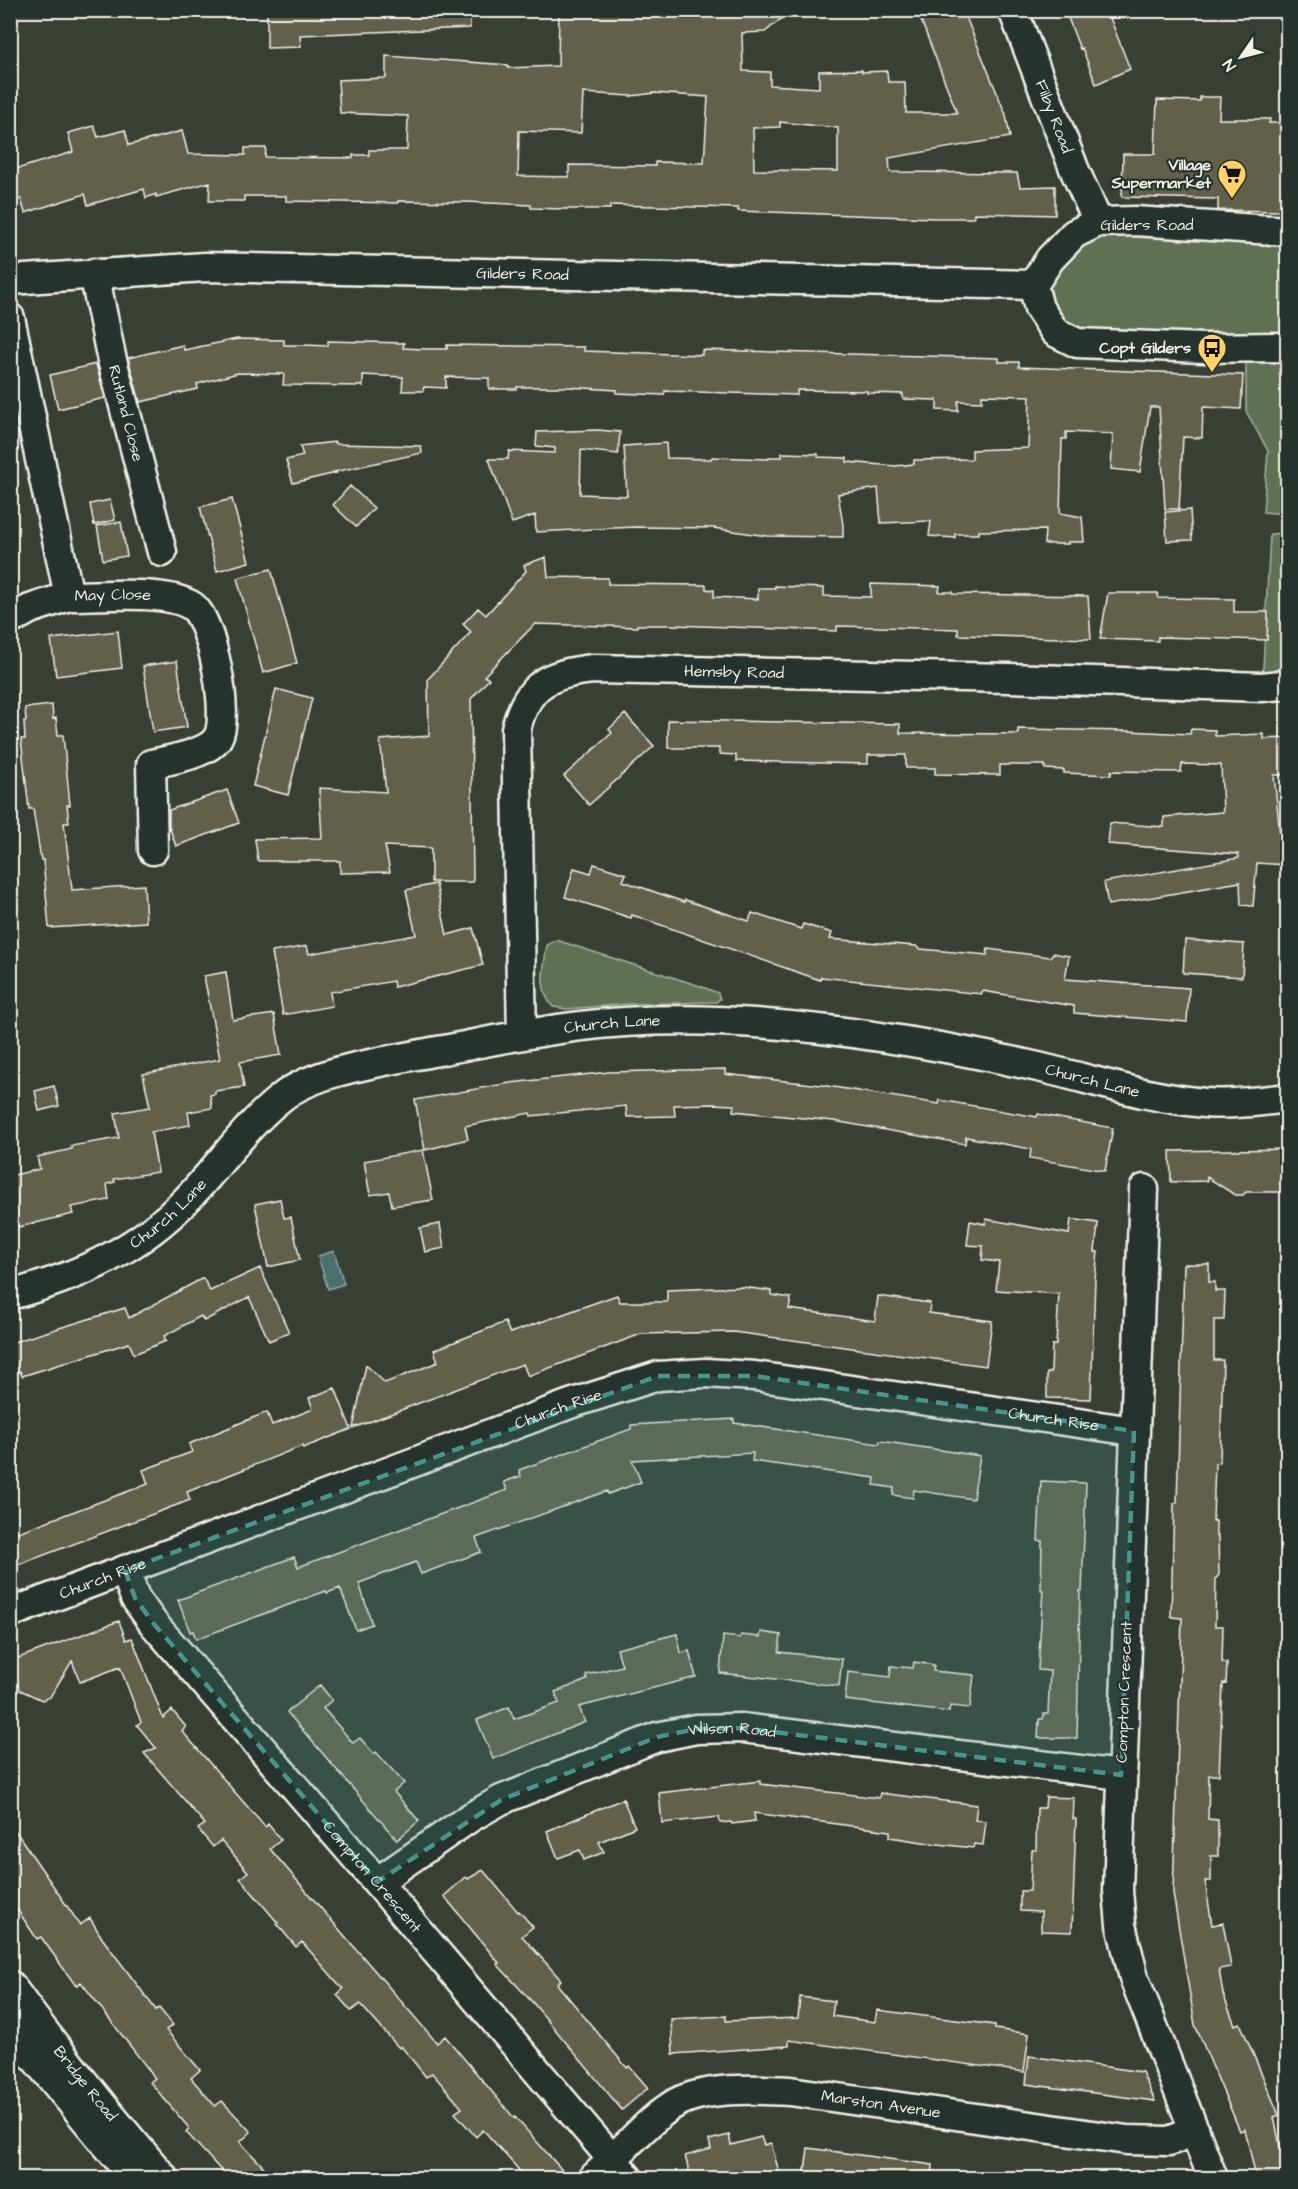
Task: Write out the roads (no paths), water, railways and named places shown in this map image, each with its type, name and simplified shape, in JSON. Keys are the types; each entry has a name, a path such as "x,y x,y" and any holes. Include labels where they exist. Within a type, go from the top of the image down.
{"street":[{"name":"Filby Road","path":"1013,10 1075,171 1098,222"},
{"name":"Gilders Road","path":"10,280 205,267 1034,285 1050,259 1074,234 1098,222 1135,221 1287,231"},
{"name":"Rutland Close","path":"94,273 111,356 162,552"},
{"path":"1034,285 1039,308 1055,332 1077,343 1204,348 1287,347"},
{"name":"May Close","path":"10,318 69,596 158,596 184,601 195,607 212,641 221,699 221,726 218,737 210,746 202,750 151,764 153,850"},
{"path":"10,620 30,609 69,596"},
{"name":"Hemsby Road","path":"522,1035 516,729 521,709 532,693 549,679 568,672 594,669 1009,678 1262,687 1281,686 1287,682"},
{"name":"Church Lane","path":"10,1295 89,1269 129,1248 188,1198 254,1122 284,1095 314,1079 375,1064 522,1035 583,1026 648,1021 739,1022 905,1041 1038,1067 1146,1095 1209,1104 1287,1098"},
{"name":"Compton Crescent","path":"1144,1189 1118,1891 1121,1925 1134,1978 1213,2178"},
{"name":"Church Rise","path":"10,1613 570,1404 658,1376 705,1373 755,1376 1134,1431"},
{"name":"Compton Crescent","path":"125,1570 135,1598 153,1623 377,1882 611,2172"},
{"name":"Wilson Road","path":"377,1882 471,1817 501,1800 657,1737 696,1729 742,1728 1121,1775"},
{"name":"Bridge Road","path":"10,1985 53,2045 164,2178"},
{"name":"Bridge Road","path":"10,2027 134,2178"},
{"name":"Marston Avenue","path":"611,2172 673,2104 695,2096 739,2088 790,2091 1127,2140 1169,2141 1196,2131"}],"water":[{"path":"334,1251 344,1284 328,1289 318,1256"}],"place":[{"name":"Village Supermarket","path":"1232,200"},
{"name":"Copt Gilders","path":"1212,374"}]}
